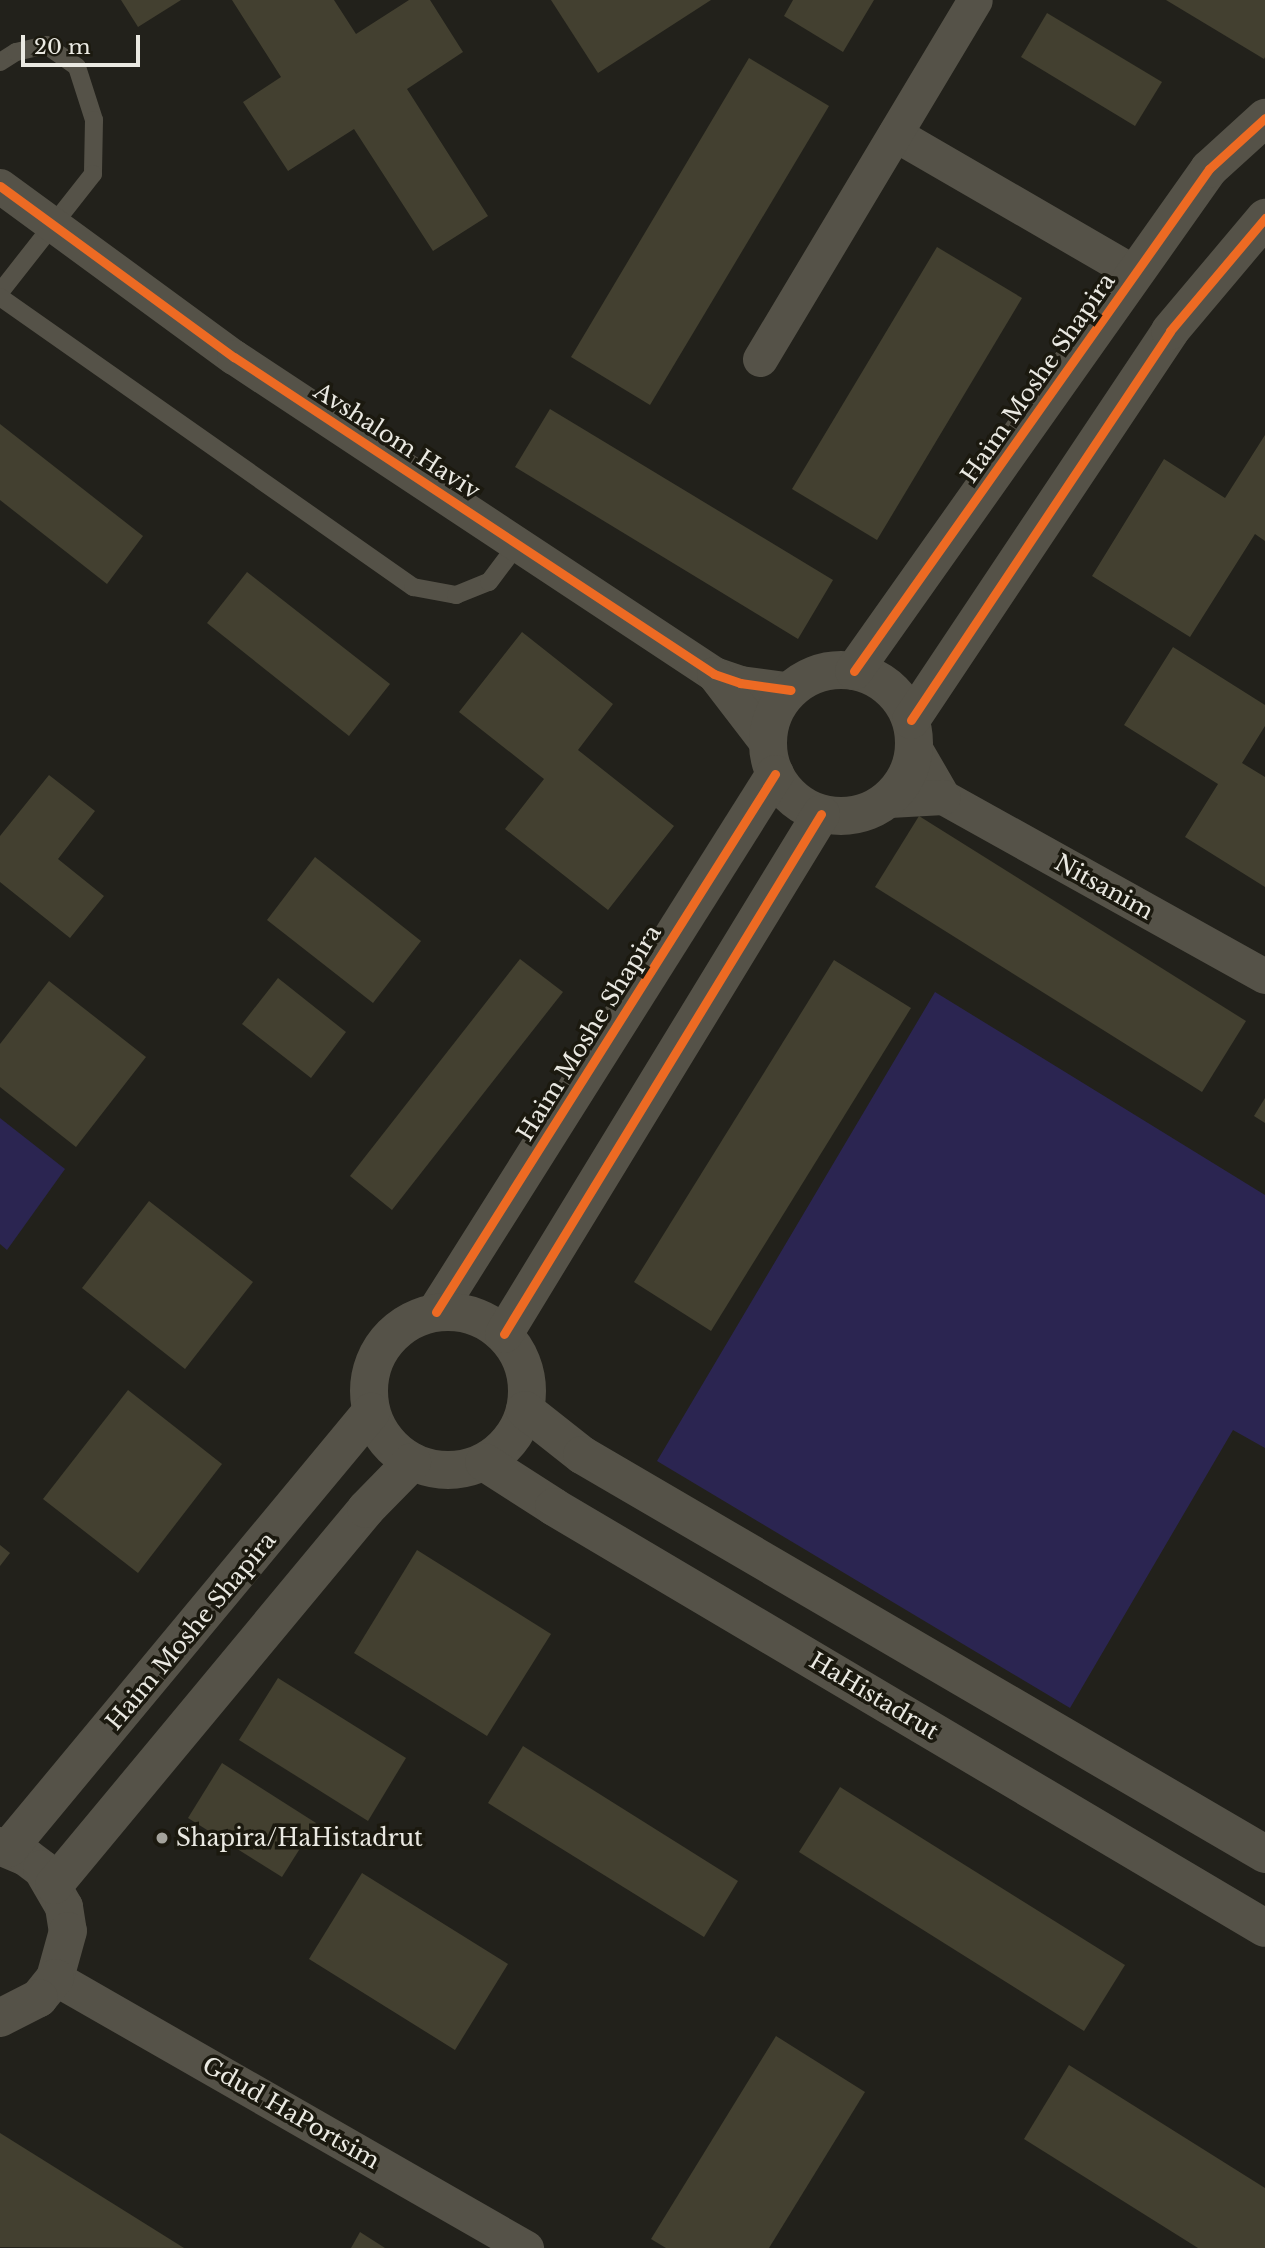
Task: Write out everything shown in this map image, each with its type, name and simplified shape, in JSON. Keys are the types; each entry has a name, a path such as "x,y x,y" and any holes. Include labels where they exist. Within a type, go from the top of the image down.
{"street":[{"path":"760,359 975,0"},
{"name":"Haim Moshe Shapira","path":"854,671 1209,169 1265,118"},
{"path":"895,134 1135,273"},
{"name":"Avshalom Haviv","path":"0,186 234,357 519,542 714,674 740,683 791,690"},
{"path":"889,800 943,797 912,733 888,687 854,671 820,673 791,690 778,705 771,759 794,799 821,814 845,817 868,812 889,800 911,767 912,733 1170,331 1265,218"},
{"name":"Avshalom Haviv","path":"714,674 771,759"},
{"name":"Haim Moshe Shapira","path":"436,1312 771,759"},
{"name":"Nitsanim","path":"943,797 1265,976"},
{"path":"504,1334 821,814"},
{"path":"436,1312 472,1316 504,1334 519,1357 527,1382 525,1410 517,1431 484,1462 436,1469 412,1462 394,1449 371,1412 369,1385 382,1348 411,1320 436,1312"},
{"path":"525,1410 582,1455 1265,1854"},
{"name":"Haim Moshe Shapira","path":"4,1847 371,1412"},
{"path":"54,1885 366,1508 412,1462"},
{"name":"HaHistadrut","path":"484,1462 554,1507 1265,1928"},
{"path":"0,2018 38,1998 55,1978 68,1931 54,1885 34,1863 4,1847"},
{"name":"Gdud HaPortsim","path":"55,1978 526,2248"}],"lane":[{"path":"0,62 16,52 46,45 77,67 94,120 93,174 0,295 413,587 456,595 489,582 519,542"}],"shaded area":[{"path":"935,992 1265,1195 1265,1448 1233,1430 1070,1708 657,1461"},
{"path":"0,1118 65,1169 7,1250 0,1244"}],"building":[{"path":"121,0 181,0 138,27"},
{"path":"232,0 334,0 356,34 409,0 430,0 463,52 407,89 488,216 433,251 354,129 288,171 243,102 281,77"},
{"path":"551,0 711,0 598,73"},
{"path":"793,0 874,0 843,52 784,16"},
{"path":"1166,0 1265,0 1264,59"},
{"path":"1047,13 1162,82 1135,126 1021,57"},
{"path":"749,58 829,106 650,405 571,357"},
{"path":"937,247 1022,298 877,540 792,489"},
{"path":"550,409 833,580 798,639 515,467"},
{"path":"0,424 143,536 107,584 0,500"},
{"path":"1265,435 1265,541 1255,534 1190,637 1092,576 1164,459 1225,498"},
{"path":"247,572 390,684 349,736 207,623"},
{"path":"522,632 613,704 578,750 674,826 608,910 505,829 544,779 459,712"},
{"path":"1173,647 1265,705 1265,726 1242,763 1265,777 1265,887 1185,837 1218,784 1124,725"},
{"path":"49,775 95,811 58,859 104,896 70,938 0,882 0,836"},
{"path":"919,816 1246,1021 1202,1092 875,887"},
{"path":"315,857 421,941 373,1003 267,920"},
{"path":"520,959 563,992 392,1210 350,1176"},
{"path":"834,960 911,1008 711,1331 634,1282"},
{"path":"278,978 346,1032 311,1078 242,1024"},
{"path":"49,981 146,1057 76,1147 0,1087 0,1044"},
{"path":"1265,1098 1265,1123 1254,1116"},
{"path":"149,1201 253,1282 185,1369 82,1288"},
{"path":"128,1390 222,1464 138,1573 43,1499"},
{"path":"0,1545 10,1553 0,1566"},
{"path":"417,1550 551,1634 487,1736 354,1653"},
{"path":"278,1678 406,1758 368,1821 239,1740"},
{"path":"523,1746 738,1881 704,1937 488,1803"},
{"path":"222,1763 316,1823 282,1877 188,1818"},
{"path":"840,1787 1125,1965 1084,2031 799,1852"},
{"path":"362,1873 508,1964 455,2050 309,1959"},
{"path":"776,2036 865,2092 769,2248 666,2248 651,2239"},
{"path":"1069,2065 1265,2188 1265,2248 1198,2248 1024,2139"},
{"path":"0,2133 184,2248 0,2247"},
{"path":"360,2232 385,2248 351,2248"}],"cycle path":[{"path":"854,671 1209,169 1265,118"},
{"path":"0,186 234,357 714,674 740,683 791,690"},
{"path":"911,720 1170,331 1265,218"},
{"path":"436,1312 775,774"},
{"path":"504,1334 821,814"}],"place":[{"name":"Shapira/HaHistadrut","path":"162,1838"}]}
